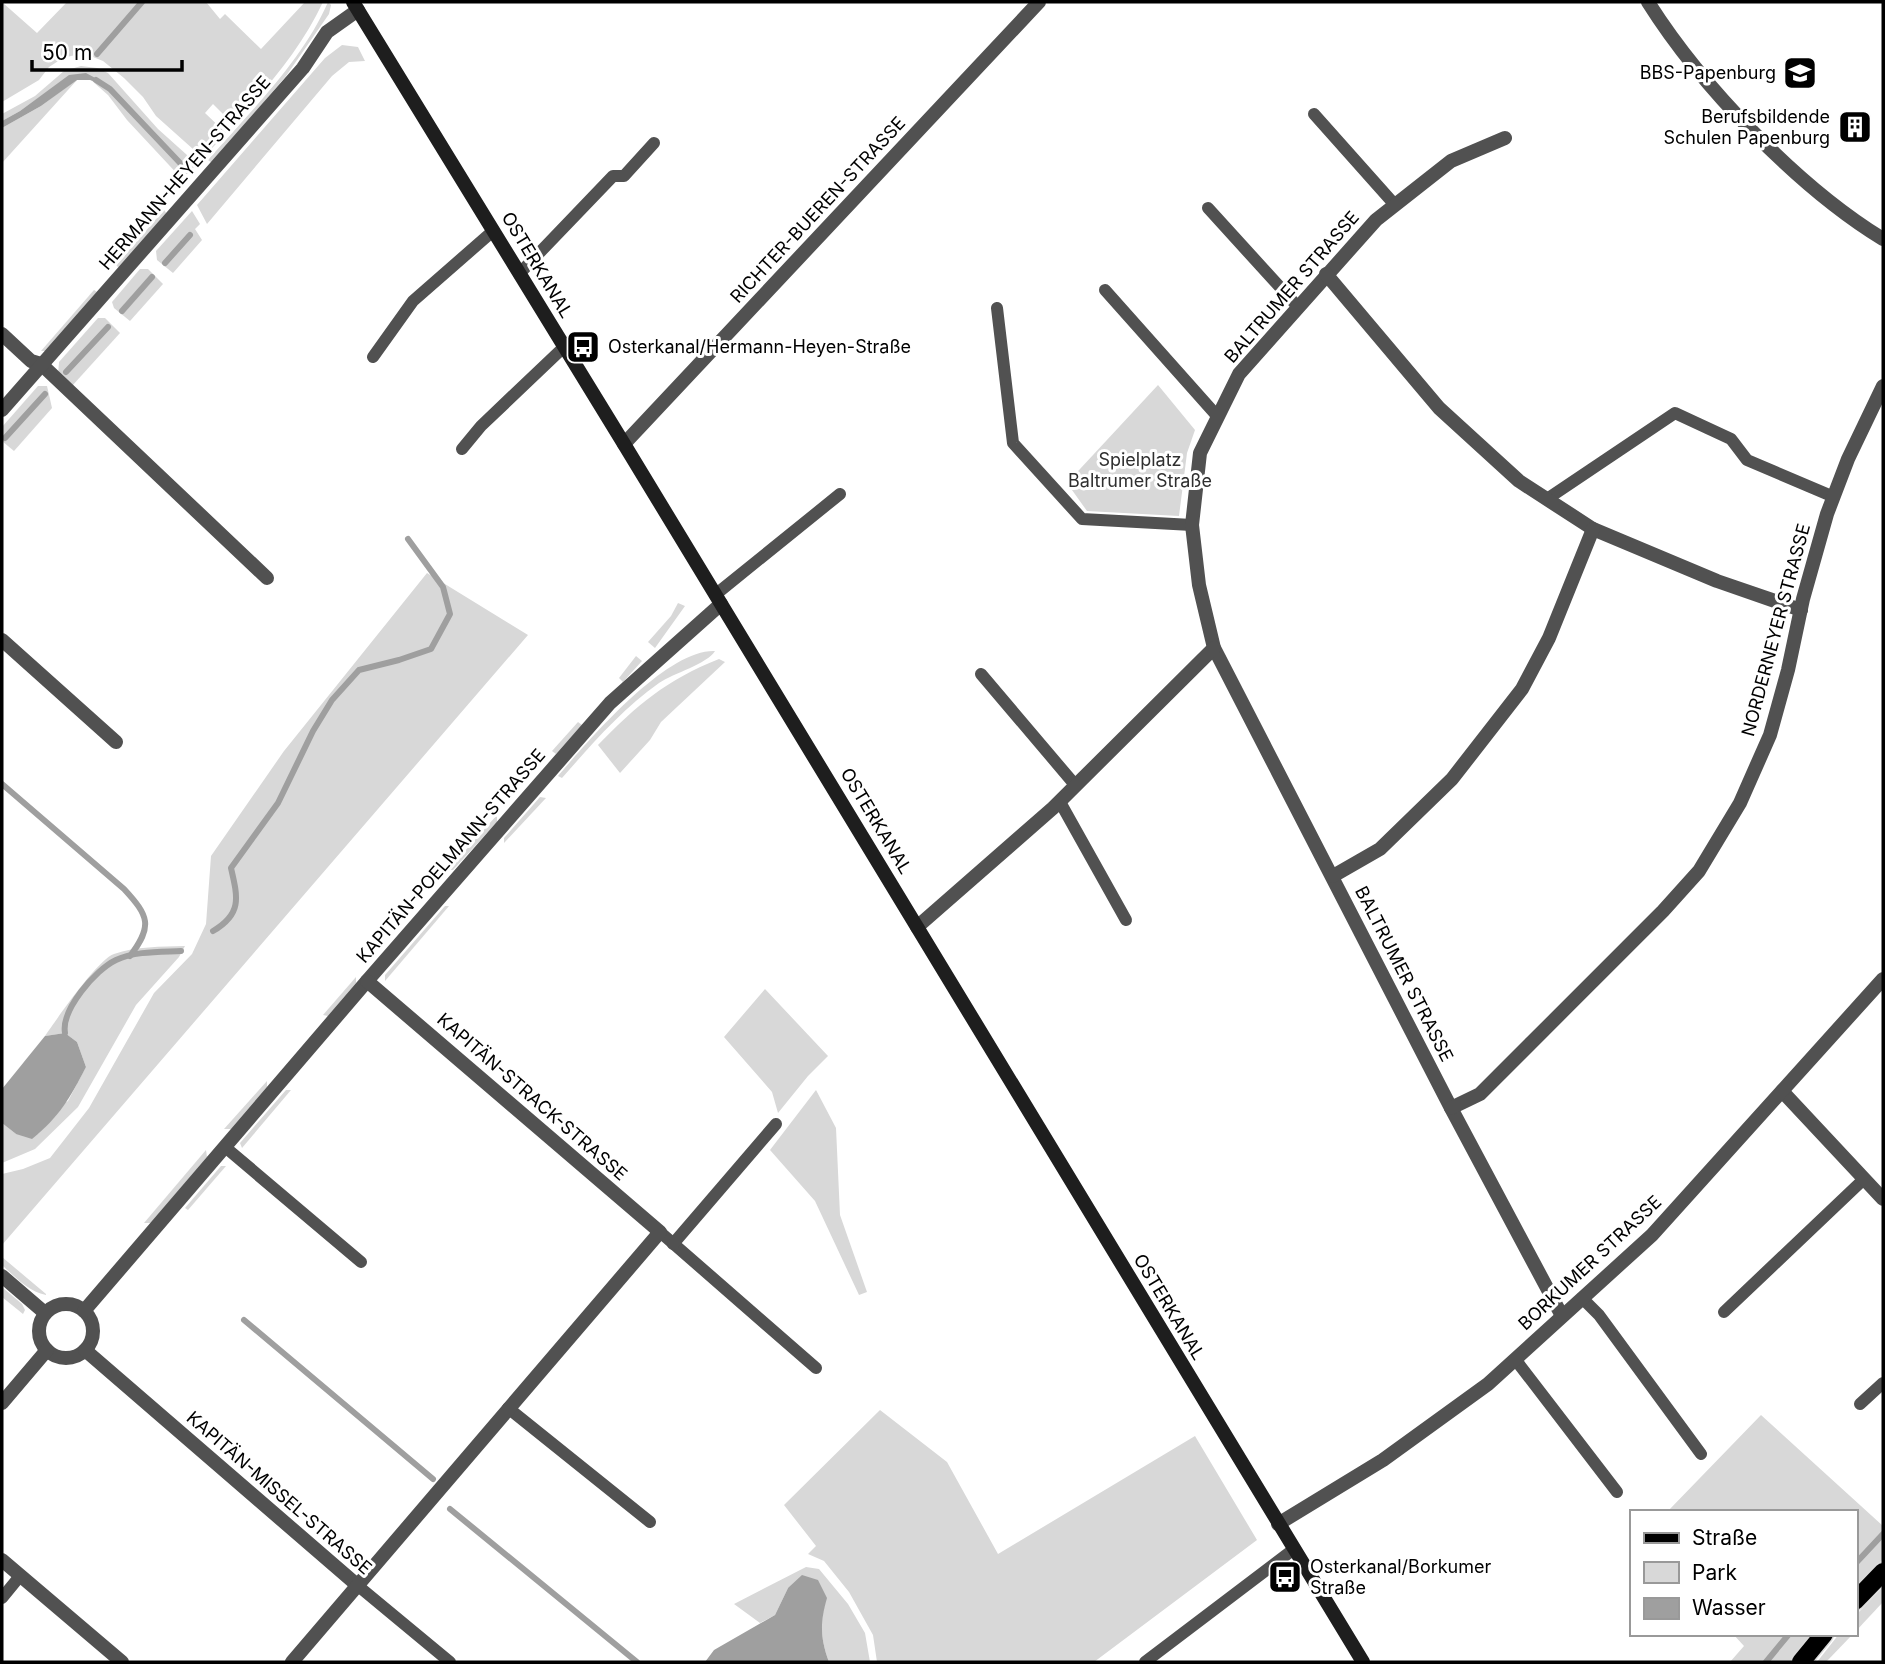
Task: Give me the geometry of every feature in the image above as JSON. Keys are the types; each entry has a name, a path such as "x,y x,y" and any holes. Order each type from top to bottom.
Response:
{"main road":[{"name":"OSTERKANAL","path":"355,6 1363,1662"},
{"path":"1857,1599 1883,1572"},
{"path":"1801,1662 1822,1636"}],"street":[{"name":"RICHTER-BUEREN-STRASSE","path":"624,444 1039,2"},
{"path":"1648,2 1671,36 1744,123 1820,193 1883,239"},
{"name":"HERMANN-HEYEN-STRASSE","path":"2,410 303,68 327,32 355,6"},
{"name":"BALTRUMER STRASSE","path":"1505,138 1451,161 1376,220 1239,374 1200,453 1192,525 1199,585 1214,648 1451,1108 1562,1316"},
{"path":"1326,274 1439,408 1519,481 1593,529 1717,581 1801,610"},
{"path":"2,334 31,361 41,364 267,578"},
{"name":"NORDERNEYER STRASSE","path":"1451,1108 1480,1094 1663,911 1699,871 1740,803 1770,735 1833,497 1883,386"},
{"path":"1333,876 1380,849 1452,779 1522,690 1549,638 1593,529"},
{"name":"KAPITÄN-POELMANN-STRASSE","path":"84,1311 610,703 718,600"},
{"path":"2,640 116,742"},
{"path":"917,927 1059,802 1214,648"},
{"name":"BORKUMER STRASSE","path":"1278,1524 1383,1460 1489,1384 1652,1235 1883,979"},
{"name":"KAPITÄN-STRACK-STRASSE","path":"367,981 660,1232"},
{"path":"1782,1091 1883,1199"},
{"path":"292,1662 660,1232"},
{"path":"2,1276 46,1313"},
{"path":"69,1304 84,1311 92,1323 90,1345 73,1357 66,1358 47,1350 39,1332 46,1313 52,1308 69,1304"},
{"path":"2,1403 47,1350"},
{"name":"KAPITÄN-MISSEL-STRASSE","path":"85,1350 357,1586"},
{"path":"2,1560 122,1662"}],"lane":[{"path":"1314,114 1395,205"},
{"path":"519,274 612,176 624,176 654,142"},
{"path":"1208,208 1298,307"},
{"path":"373,357 413,302 494,231"},
{"path":"1105,290 1218,418"},
{"path":"997,309 1013,443 1082,519 1192,525"},
{"path":"462,449 481,426 564,347"},
{"path":"1547,499 1675,413 1731,439 1747,460 1833,497"},
{"path":"718,600 840,494"},
{"path":"981,674 1076,786"},
{"path":"1059,802 1126,920"},
{"path":"673,1244 776,1124"},
{"path":"225,1147 361,1262"},
{"path":"1724,1312 1864,1179"},
{"name":"KAPITÄN-STRACK-STRASSE","path":"660,1232 816,1368"},
{"path":"1582,1298 1599,1314 1701,1454"},
{"path":"1515,1359 1617,1492"},
{"path":"1860,1405 1883,1383"},
{"path":"508,1408 650,1522"},
{"path":"1145,1662 1294,1549"},
{"path":"2,1598 20,1576"},
{"name":"KAPITÄN-MISSEL-STRASSE","path":"357,1586 450,1662"}],"green space":[{"path":"67,2 206,2 220,19 225,14 261,49 305,2 323,2 283,67 233,124 213,104 205,113 226,133 203,158 156,116 143,97 124,78 103,61 83,53 63,58 49,67 39,80 2,102 3,3 37,33"},
{"path":"328,2 331,5 329,14 286,76 212,163 208,160 290,65"},
{"path":"342,45 358,47 365,61 349,62 332,76 207,224 197,205 325,58"},
{"path":"81,66 108,73 158,129 197,164 182,179 127,120 108,95 91,80 77,80 2,163 2,128 41,106 76,80 69,76 2,121 2,114 35,96 64,71"},
{"path":"164,210 167,214 119,268 116,265"},
{"path":"192,211 200,224 195,229 202,240 173,273 157,260 156,251"},
{"path":"140,269 148,269 163,284 130,321 114,308 112,302"},
{"path":"94,290 97,292 46,351 41,351"},
{"path":"98,318 105,318 120,333 72,386 58,376 59,362"},
{"name":"Spielplatz Baltrumer Straße","path":"1158,385 1195,430 1187,453 1179,516 1087,511 1067,483"},
{"path":"38,386 47,386 52,408 14,451 2,441 2,427"},
{"path":"427,573 528,635 2,1245 2,1174 50,1158 89,1108 154,993 192,954 206,924 211,856 284,751"},
{"path":"678,603 685,606 655,648 648,642 671,616"},
{"path":"715,651 705,660 665,679 645,693 562,778 558,776 608,720 652,680 695,654"},
{"path":"636,656 642,661 623,682 619,678"},
{"path":"719,659 725,662 661,722 650,740 620,773 598,745 653,695 683,676"},
{"path":"578,722 582,725 556,754 552,751"},
{"path":"540,797 546,798 504,843 504,838"},
{"path":"497,815 497,822 453,870 448,870"},
{"path":"445,906 449,906 385,981 385,975"},
{"path":"185,946 179,957 136,1005 78,1107 35,1149 2,1163 2,1123 16,1134 68,1101 86,1067 77,1042 65,1033 45,1036 88,978 107,958 122,951"},
{"path":"356,977 356,983 328,1016 323,1015"},
{"path":"765,989 828,1056 778,1113 772,1092 724,1037"},
{"path":"267,1081 267,1087 231,1129 224,1129"},
{"path":"286,1090 291,1090 242,1148 240,1143"},
{"path":"816,1090 836,1128 840,1215 867,1292 859,1295 815,1201 770,1150"},
{"path":"206,1150 207,1157 151,1223 144,1223"},
{"path":"221,1166 226,1166 188,1210 185,1208"},
{"path":"2,1257 46,1295 34,1291 17,1279 2,1265"},
{"path":"2,1287 22,1304 25,1310 23,1314 2,1297"},
{"path":"880,1410 947,1462 998,1554 1195,1436 1257,1540 1094,1662 877,1662 873,1635 849,1592 824,1561 808,1554 816,1546 784,1505"},
{"path":"1761,1415 1883,1526 1883,1559 1857,1587 1857,1510 1669,1510"},
{"path":"806,1567 819,1569 848,1604 865,1633 870,1662 829,1662 822,1630 826,1598 788,1588 775,1615 760,1623 734,1604"},
{"path":"1883,1587 1883,1602 1857,1630 1857,1614"},
{"path":"1735,1636 1811,1636 1790,1662 1730,1662 1744,1646"},
{"path":"1837,1636 1851,1636 1826,1662 1817,1662"}],"water":[{"path":"86,73 102,84 77,80 41,106 2,128 2,121 69,75"},
{"path":"65,1033 77,1042 86,1067 64,1106 42,1131 32,1139 16,1134 2,1123 2,1089 45,1036"},
{"path":"802,1575 818,1580 827,1598 822,1630 829,1662 705,1662 714,1650 775,1615 788,1588"}],"waterway":[{"path":"97,54 142,2"},
{"path":"96,80 110,89 182,165"},
{"path":"165,263 190,235"},
{"path":"122,311 152,277"},
{"path":"66,372 108,327"},
{"path":"5,438 45,394"},
{"path":"213,931 233,912 236,897 231,868 278,803 313,731 332,700 359,670 431,649 450,614 443,587 408,539"},
{"path":"2,784 124,889 139,907 145,921 145,929 130,956"},
{"path":"65,1033 68,1013 74,1002 90,981 108,965 131,955 181,951"},
{"path":"244,1320 433,1479"},
{"path":"450,1509 637,1662"},
{"path":"1857,1562 1883,1534"},
{"path":"1766,1662 1787,1636"}],"place":[{"name":"BBS-Papenburg","path":"1800,73"},
{"name":"Berufsbildende Schulen Papenburg","path":"1855,127"},
{"name":"Osterkanal/Hermann-Heyen-Straße","path":"583,347"},
{"name":"Osterkanal/Borkumer Straße","path":"1285,1577"}]}
